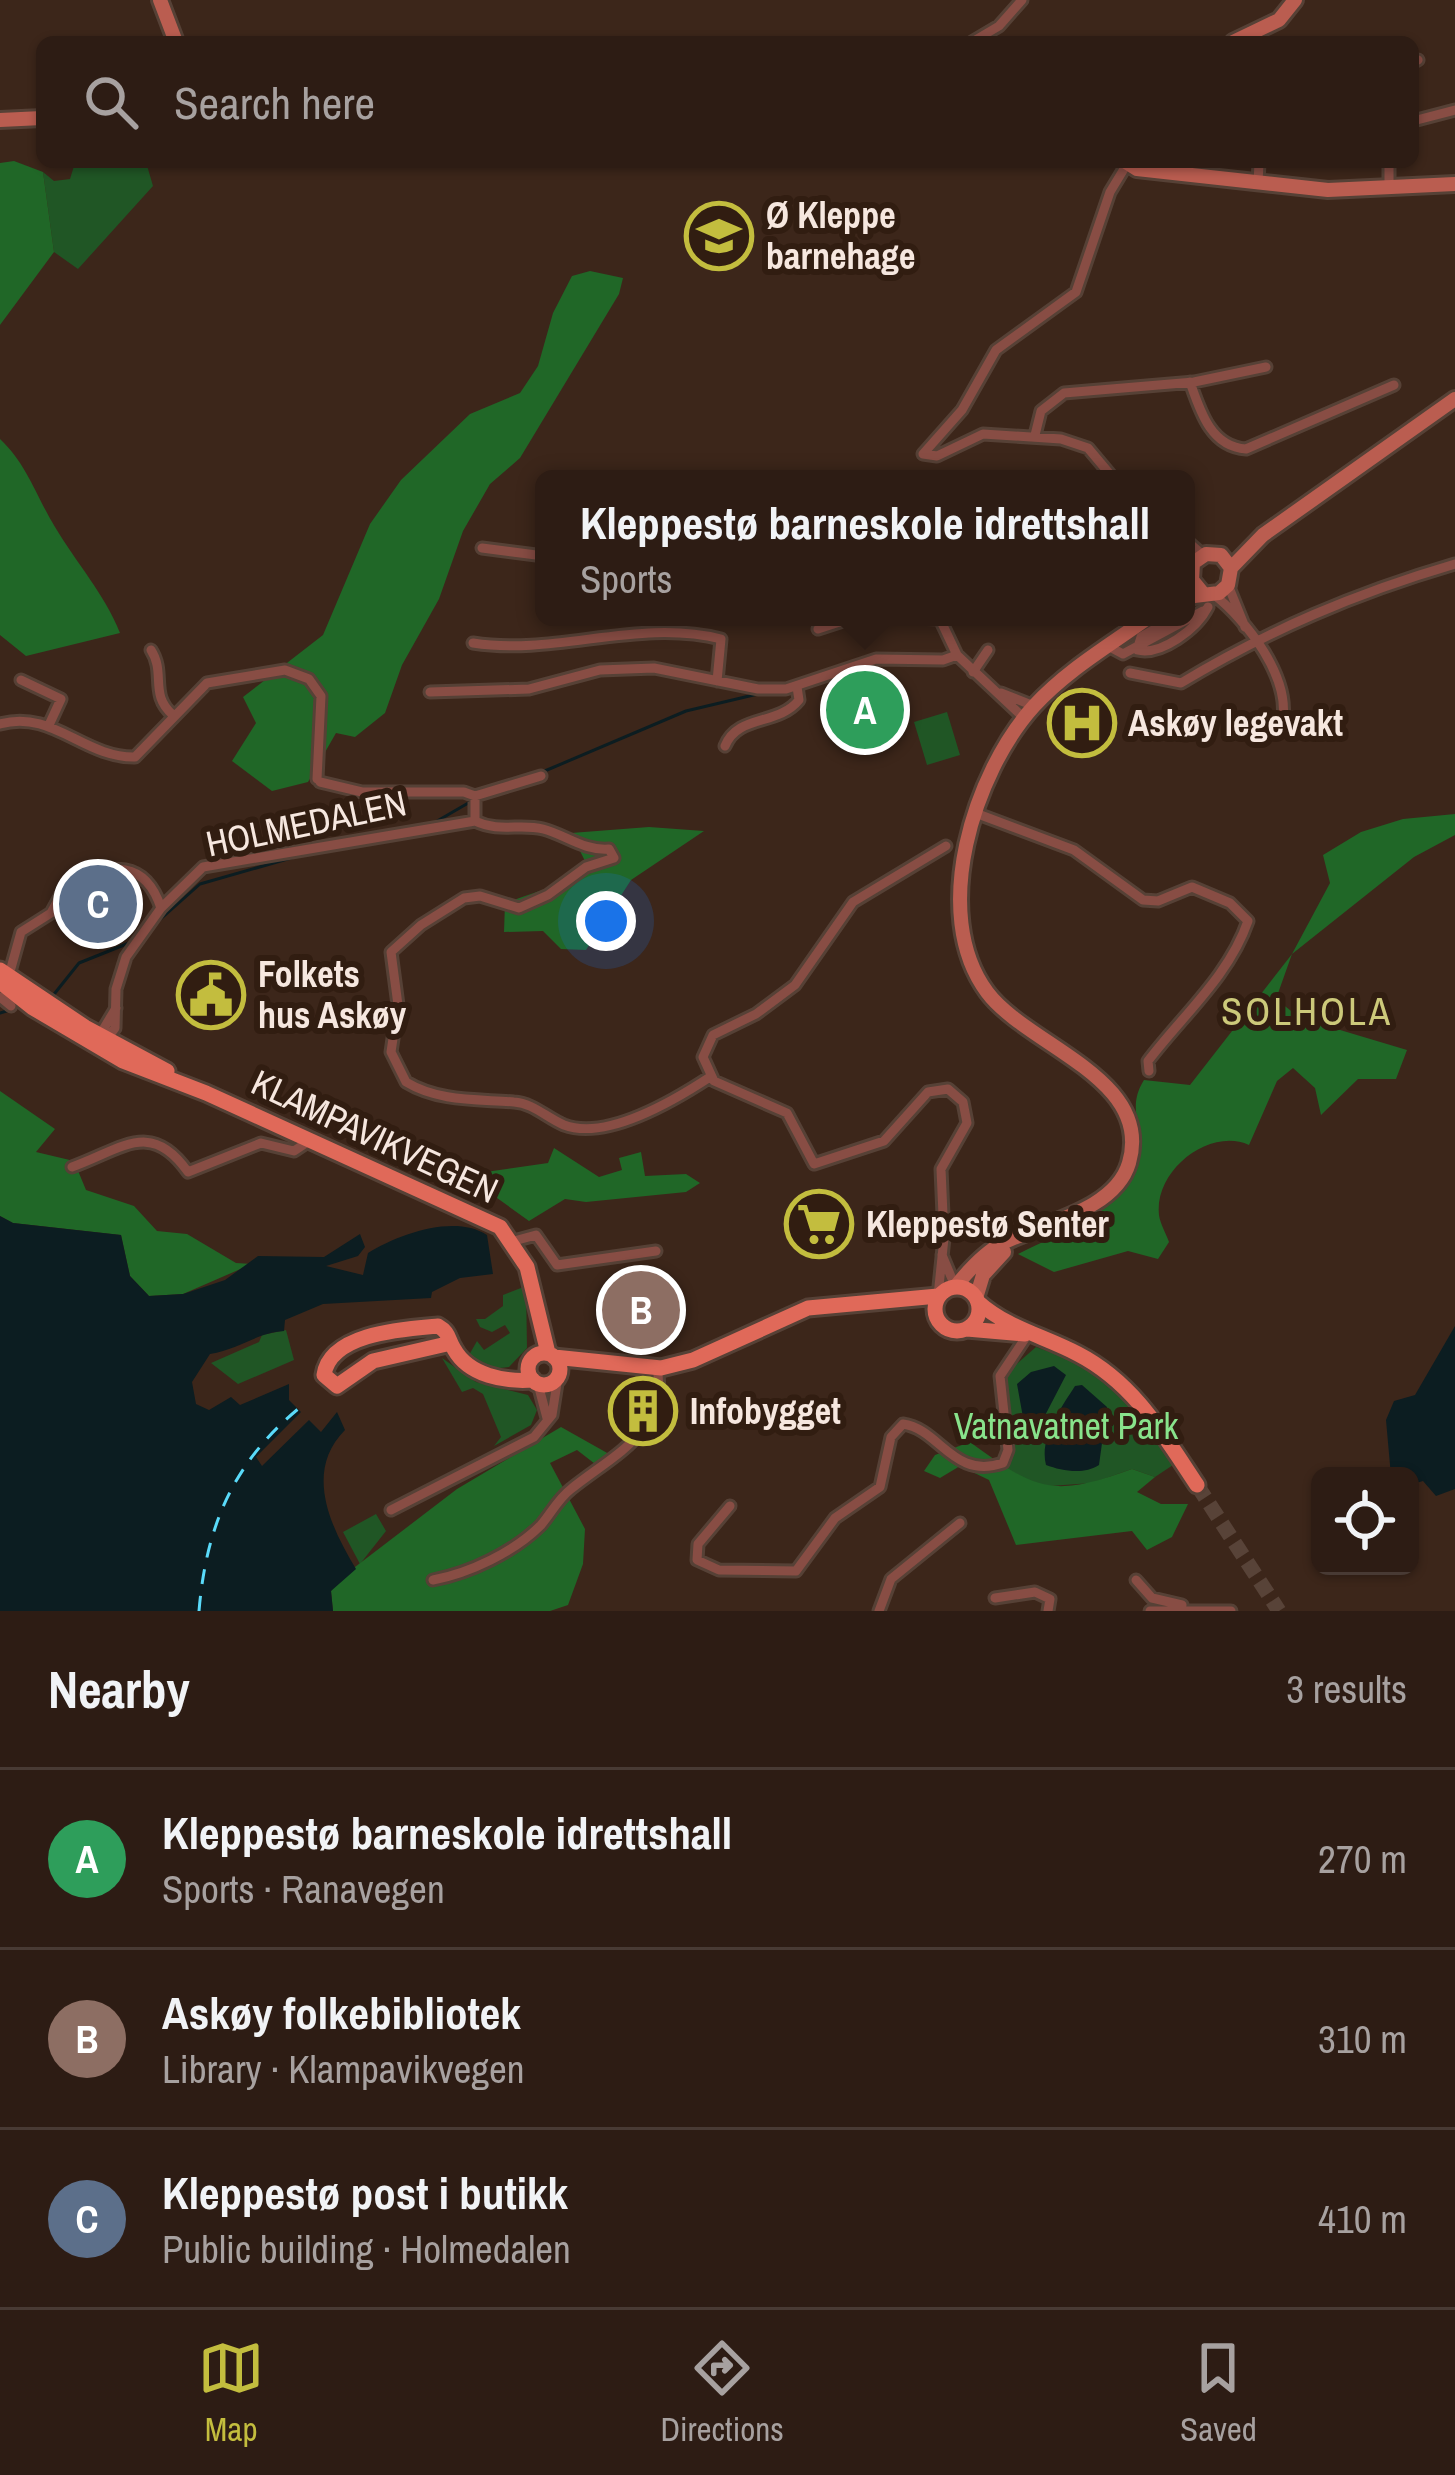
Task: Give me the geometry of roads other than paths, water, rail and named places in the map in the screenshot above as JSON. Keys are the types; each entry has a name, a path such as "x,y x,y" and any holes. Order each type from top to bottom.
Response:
{"main road":[{"path":"160,0 174,36"},
{"path":"1246,36 1279,20 1295,0"},
{"path":"0,120 36,118"},
{"path":"1157,168 1258,184 1338,190 1455,184"},
{"path":"1204,597 1228,585 1231,568 1263,536 1455,399"},
{"path":"1195,568 1203,555 1221,555 1263,536"},
{"path":"1221,555 1231,568"},
{"path":"452,1343 373,1361 337,1385 324,1376 326,1365 357,1340 438,1326 478,1370 501,1374 604,1363 657,1369 693,1360 808,1308 938,1296 956,1286 992,1250 1113,1190 1127,1170 1130,1127 1101,1081 1000,1008 971,967 960,931 958,894 978,814 1003,752 1029,712 1136,626"},
{"name":"KLAMPAVIKVEGEN","path":"2,983 206,1093 479,1214 514,1241 555,1365"},
{"path":"967,1329 978,1316 977,1300 986,1270 1018,1238"},
{"path":"956,1286 1028,1334 1078,1354 1132,1393 1197,1485"},
{"path":"938,1296 934,1312 940,1324"},
{"name":"KLAMPAVIKVEGEN","path":"532,1298 532,1372"},
{"path":"889,1303 953,1331 1028,1334"},
{"path":"532,1372 555,1365"}],"street":[{"path":"982,36 1000,26 1022,0"},
{"path":"1419,119 1455,110"},
{"path":"1106,470 1088,448 1035,435 983,434 937,456 923,454 962,410 996,350 1076,292 1110,192 1123,168"},
{"path":"1258,184 1259,168"},
{"path":"1389,168 1389,184"},
{"path":"1035,435 1041,411 1064,393 1190,382 1266,367"},
{"path":"1190,382 1212,431 1233,448 1246,449 1394,385"},
{"path":"482,548 535,555"},
{"path":"1195,548 1203,555"},
{"path":"1130,673 1178,684 1253,640 1347,598 1455,564"},
{"path":"1228,585 1244,626 1283,689 1282,723"},
{"path":"1108,646 1123,654 1151,651 1195,627 1204,597 1244,626"},
{"path":"818,629 827,626"},
{"path":"943,626 956,655 973,672 1029,712"},
{"path":"1137,650 1142,637 1161,626"},
{"path":"473,643 559,646 678,631 721,639 717,681"},
{"path":"0,724 20,719 49,725 107,755 132,757 147,749 173,715 158,697 158,662 151,650"},
{"path":"973,672 988,650"},
{"path":"430,692 529,689 600,670 654,668 758,689 797,688 876,659 943,660 956,655"},
{"name":"HOLMEDALEN","path":"173,715 200,688 223,676 275,669 302,675 318,690 324,708 319,780 362,792 453,790 475,796 541,776"},
{"path":"21,680 62,699 49,725"},
{"path":"725,746 739,726 792,709 799,700 797,688"},
{"path":"475,796 475,821"},
{"path":"978,814 1074,850 1144,901 1158,901 1192,887 1244,912 1248,922 1243,937 1210,988 1148,1061 1149,1070"},
{"name":"HOLMEDALEN","path":"101,1039 115,1028 126,957 161,908 198,870 220,861 475,821 499,830 542,829 613,852 611,862 586,867 543,898 514,909 480,896 464,898 421,925 392,952 398,1005 391,1052 406,1082 476,1102 519,1102 562,1124 587,1129 632,1116 710,1077"},
{"path":"938,1296 941,1169 967,1116 963,1102 948,1089 928,1092 898,1130 876,1146 814,1164 787,1113 710,1077 703,1057 710,1038 783,997 814,963 853,902 946,846"},
{"path":"11,1006 2,983 21,932 51,913 69,880 102,870 134,869 150,881 161,908"},
{"path":"71,1167 150,1139 166,1144 188,1172 265,1142 294,1151 306,1143"},
{"path":"941,1196 958,1195"},
{"name":"KLAMPAVIKVEGEN","path":"514,1241 531,1233 557,1265 656,1251"},
{"path":"942,1255 956,1286"},
{"path":"730,1506 695,1548 697,1560 718,1570 785,1575 805,1565 846,1508 880,1487 891,1437 903,1424 917,1428 953,1458 998,1465 1007,1450 1000,1376 1028,1334"},
{"path":"391,1510 526,1443 548,1421 555,1365"},
{"path":"433,1580 485,1562 523,1540 570,1490 619,1454 659,1405 662,1393 657,1369"},
{"path":"532,1372 548,1421"},
{"path":"879,1611 891,1579 960,1523"},
{"path":"1136,1580 1152,1598 1186,1608"},
{"path":"995,1598 1035,1592 1050,1599 1048,1611"},
{"path":"1150,1611 1232,1611"}],"waterway":[{"path":"540,773 686,711 762,693"},
{"path":"432,824 470,802"},
{"path":"155,924 200,884 298,856 383,841"},
{"path":"51,998 79,963 134,941"},
{"path":"0,1013 13,1009"}],"tunnel":[{"path":"1197,1485 1279,1611"}],"place":[{"name":"Ø Kleppe barnehage","path":"719,236"},
{"name":"Kleppestø barneskole idrettshall","path":"865,710"},
{"name":"Askøy legevakt","path":"1082,723"},
{"name":"Kleppestø post i butikk","path":"98,904"},
{"name":"Folkets hus Askøy","path":"211,995"},
{"name":"Kleppestø Senter","path":"819,1224"},
{"name":"Askøy folkebibliotek","path":"641,1310"},
{"name":"Infobygget","path":"643,1411"}],"district":[{"name":"SOLHOLA","path":"1307,1011"}],"park label":[{"name":"Vatnavatnet Park","path":"1066,1426"}]}
